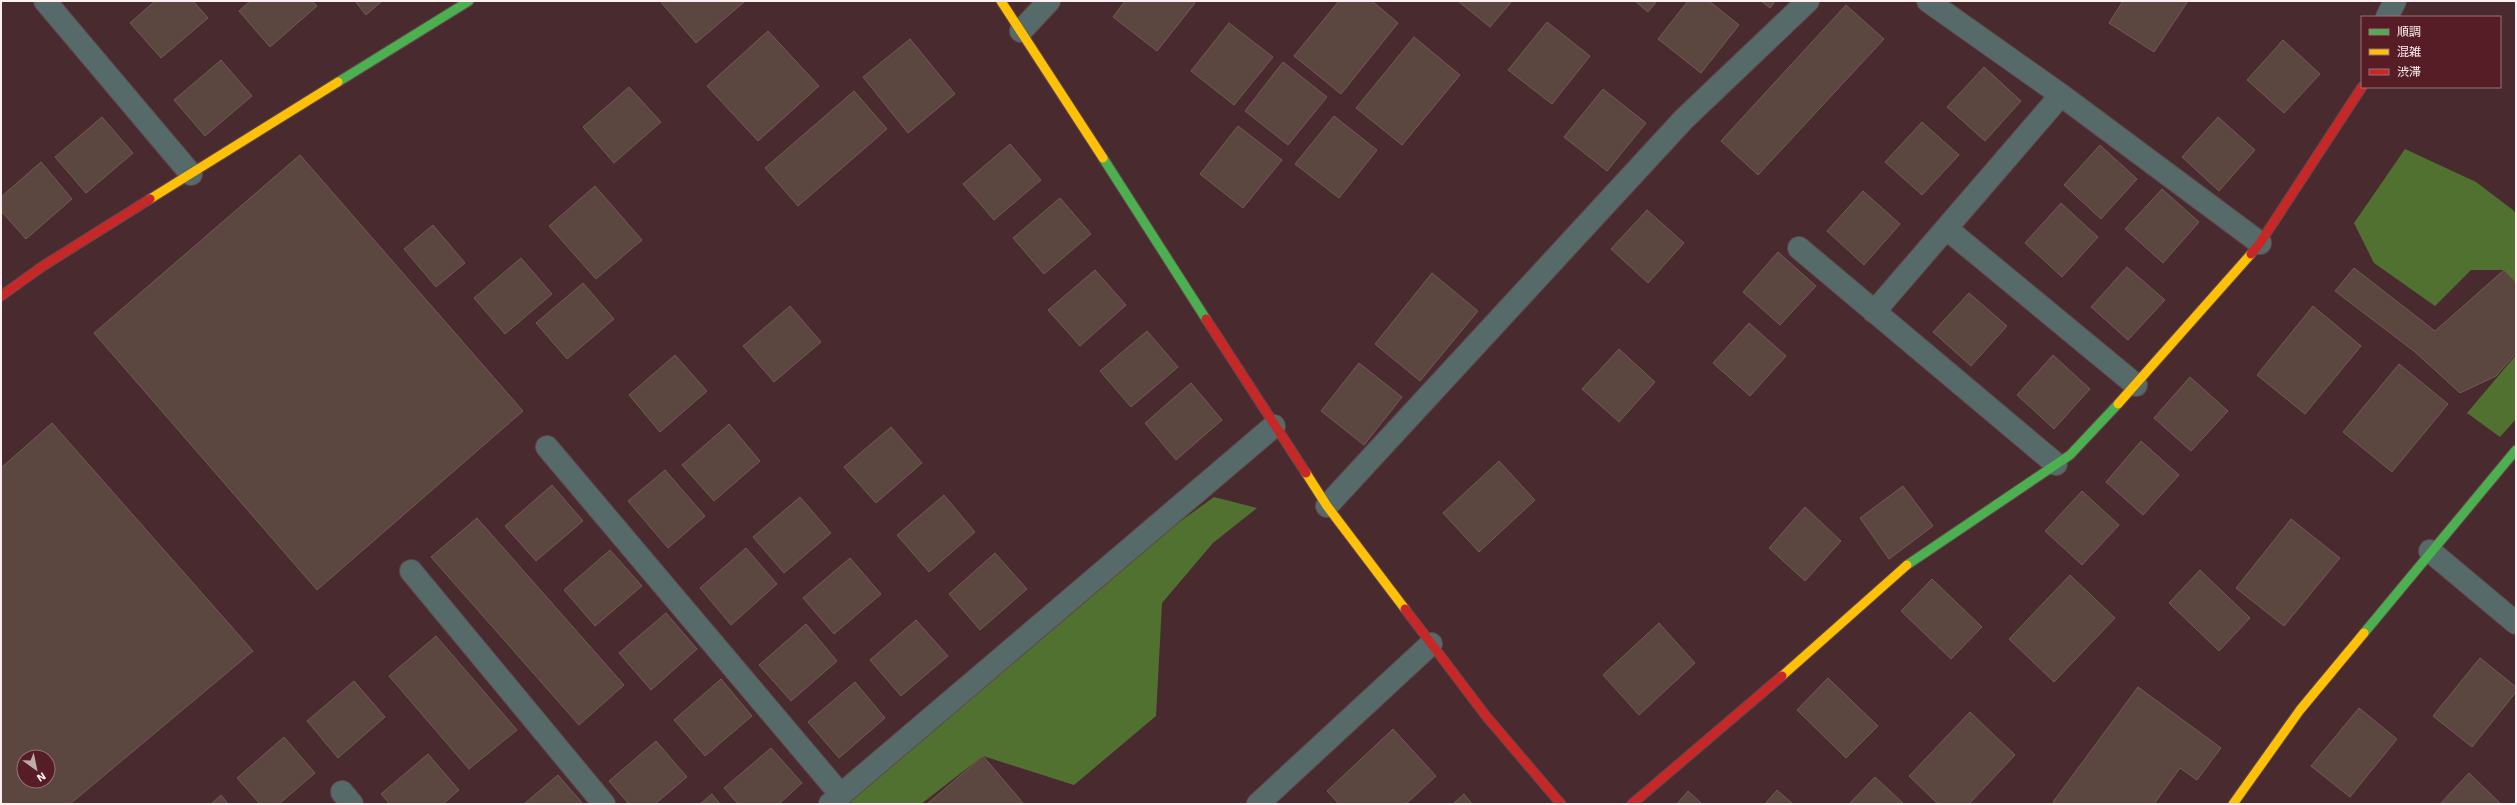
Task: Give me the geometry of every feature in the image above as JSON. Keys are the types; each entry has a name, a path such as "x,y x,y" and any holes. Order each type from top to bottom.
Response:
{"street":[{"path":"45,1 191,174"},
{"path":"1,296 42,266 470,1"},
{"path":"1001,1 1326,506 1486,716 1561,804"},
{"path":"1021,31 1049,1"},
{"path":"1326,506 1684,119 1808,1"},
{"path":"1928,1 2061,95 2260,243"},
{"path":"2388,16 2395,1"},
{"path":"1632,804 1818,645 1911,560 2070,455 2136,385 2260,243 2361,88"},
{"path":"1874,312 2061,95"},
{"path":"1947,229 2136,385"},
{"path":"1799,248 2056,464"},
{"path":"547,447 836,799 1274,426"},
{"path":"2233,804 2300,710 2430,551 2516,450"},
{"path":"2430,551 2516,623"},
{"path":"411,571 604,804"},
{"path":"1258,804 1431,644"}],"green space":[{"path":"2405,149 2476,182 2513,210 2516,214 2516,282 2504,270 2471,270 2435,306 2374,263 2354,223"},
{"path":"2516,355 2516,419 2500,437 2467,413"},
{"path":"1214,497 1257,508 1213,543 1162,603 1156,716 1074,785 983,756 921,804 831,804 1063,606"}],"building":[{"path":"155,1 193,1 208,18 161,58 130,23"},
{"path":"250,1 312,1 317,6 270,47 239,11"},
{"path":"355,1 382,1 366,15"},
{"path":"660,1 743,1 744,2 696,43"},
{"path":"1125,1 1193,1 1195,3 1157,51 1113,17"},
{"path":"1339,1 1372,1 1398,23 1341,94 1294,56"},
{"path":"1458,1 1512,1 1490,27"},
{"path":"1635,1 1657,1 1648,12"},
{"path":"1688,1 1709,1 1739,25 1701,73 1658,39"},
{"path":"1761,1 1775,1 1770,8"},
{"path":"2123,1 2188,1 2154,52 2109,23"},
{"path":"1846,5 1884,39 1758,175 1721,141"},
{"path":"1547,22 1590,56 1552,104 1508,70"},
{"path":"1229,23 1273,57 1234,105 1191,71"},
{"path":"768,31 819,86 758,141 707,86"},
{"path":"1414,37 1460,75 1402,145 1356,108"},
{"path":"910,39 955,94 908,133 863,77"},
{"path":"2283,40 2320,74 2284,113 2247,80"},
{"path":"221,60 252,96 205,136 174,100"},
{"path":"1283,62 1327,97 1288,145 1245,111"},
{"path":"1984,67 2021,101 1985,141 1947,107"},
{"path":"629,87 661,122 614,163 583,127"},
{"path":"1603,89 1646,123 1607,171 1564,137"},
{"path":"854,91 887,129 798,206 765,168"},
{"path":"1334,116 1377,150 1339,198 1295,164"},
{"path":"102,117 133,153 86,193 55,157"},
{"path":"2218,117 2255,150 2219,191 2182,157"},
{"path":"1922,122 1959,155 1922,195 1885,162"},
{"path":"1238,126 1282,160 1243,208 1200,174"},
{"path":"1010,144 1041,180 994,220 963,184"},
{"path":"2100,145 2137,179 2101,219 2064,185"},
{"path":"300,155 523,411 317,590 94,333"},
{"path":"41,162 72,199 26,239 1,211 1,197"},
{"path":"595,186 642,240 596,279 549,226"},
{"path":"2162,189 2199,222 2163,263 2125,229"},
{"path":"1863,191 1900,224 1864,265 1827,231"},
{"path":"1060,198 1091,234 1044,274 1013,238"},
{"path":"2061,203 2098,237 2062,277 2025,243"},
{"path":"1647,210 1684,243 1648,283 1611,249"},
{"path":"433,225 465,263 436,287 404,249"},
{"path":"1778,252 1816,286 1780,325 1743,292"},
{"path":"521,258 552,294 505,334 474,298"},
{"path":"2127,267 2165,300 2128,340 2091,307"},
{"path":"2354,268 2435,331 2504,270 2516,282 2516,353 2496,376 2460,393 2415,352 2335,291"},
{"path":"1095,270 1126,305 1080,346 1048,310"},
{"path":"1432,273 1478,311 1420,381 1375,344"},
{"path":"583,283 614,319 567,359 536,323"},
{"path":"1969,293 2007,326 1971,366 1933,332"},
{"path":"790,306 821,342 774,382 743,346"},
{"path":"2313,306 2361,346 2305,414 2257,375"},
{"path":"1749,323 1786,356 1750,396 1713,363"},
{"path":"1147,331 1178,367 1131,407 1100,371"},
{"path":"1619,349 1655,382 1619,422 1582,389"},
{"path":"675,355 707,391 660,432 629,395"},
{"path":"2053,355 2090,389 2054,429 2017,395"},
{"path":"1359,363 1402,397 1364,445 1321,411"},
{"path":"2399,364 2448,404 2392,472 2343,432"},
{"path":"2190,377 2228,411 2191,451 2154,418"},
{"path":"1191,383 1222,420 1176,460 1145,423"},
{"path":"52,423 253,651 70,804 4,804 1,801 1,468"},
{"path":"729,424 760,461 714,501 682,465"},
{"path":"891,427 922,463 876,503 844,467"},
{"path":"2141,441 2179,475 2143,515 2106,482"},
{"path":"1499,461 1535,500 1479,552 1443,513"},
{"path":"665,470 705,516 668,548 628,501"},
{"path":"552,485 583,521 536,561 505,526"},
{"path":"1903,486 1933,526 1889,559 1860,518"},
{"path":"2082,491 2119,525 2082,565 2045,531"},
{"path":"944,495 975,532 929,572 897,535"},
{"path":"800,497 831,533 784,573 753,537"},
{"path":"1805,507 1841,541 1805,581 1769,548"},
{"path":"477,518 624,685 579,725 431,557"},
{"path":"2291,519 2340,558 2284,626 2236,588"},
{"path":"746,548 777,584 731,625 700,588"},
{"path":"610,550 642,586 595,626 564,590"},
{"path":"995,553 1027,589 980,630 949,594"},
{"path":"850,558 881,594 834,634 803,598"},
{"path":"2200,570 2250,618 2219,651 2169,603"},
{"path":"2070,575 2115,618 2054,682 2009,639"},
{"path":"1932,579 1982,627 1951,659 1901,611"},
{"path":"666,613 697,649 651,690 619,653"},
{"path":"916,620 948,656 901,696 870,660"},
{"path":"1659,623 1695,663 1639,715 1603,675"},
{"path":"806,624 837,661 791,701 759,665"},
{"path":"436,636 517,730 469,769 389,676"},
{"path":"2480,658 2516,687 2516,692 2472,747 2433,716"},
{"path":"1828,678 1878,726 1846,758 1797,710"},
{"path":"721,679 752,716 705,756 674,720"},
{"path":"354,681 385,717 338,758 307,721"},
{"path":"855,682 885,718 839,758 808,722"},
{"path":"2138,687 2221,748 2197,780 2180,768 2154,804 2056,804 2053,802"},
{"path":"2359,708 2397,739 2350,797 2311,766"},
{"path":"1970,712 2015,755 1969,804 1938,804 1909,776"},
{"path":"1393,729 1436,776 1406,804 1339,804 1327,791"},
{"path":"284,737 315,773 279,804 260,804 237,778"},
{"path":"656,741 687,777 655,804 629,804 609,781"},
{"path":"771,748 802,783 779,804 738,804 724,788"},
{"path":"428,754 459,790 443,804 390,804 381,794"},
{"path":"983,756 1024,804 927,804"},
{"path":"2469,773 2501,804 2440,804"},
{"path":"558,775 583,804 524,804"},
{"path":"1875,777 1904,804 1849,804"},
{"path":"1777,790 1793,804 1765,804"},
{"path":"1688,791 1702,804 1677,804"},
{"path":"712,794 720,804 700,804"},
{"path":"1464,794 1472,804 1453,804"},
{"path":"221,795 228,804 211,804"}],"traffic: fast":[{"path":"338,82 469,1"},
{"path":"1103,158 1206,319"},
{"path":"1907,565 2070,455 2118,404"},
{"path":"2364,633 2516,450"}],"traffic: slow":[{"path":"1001,1 1103,158"},
{"path":"150,199 338,82"},
{"path":"2118,404 2251,254"},
{"path":"1306,473 1327,506 1405,609"},
{"path":"1782,676 1907,565"},
{"path":"2233,804 2300,710 2364,633"}],"traffic: jam":[{"path":"2251,254 2260,243 2361,88"},
{"path":"1,296 43,266 150,199"},
{"path":"1206,319 1306,473"},
{"path":"1405,609 1486,716 1561,804"},
{"path":"1632,804 1782,676"}]}
